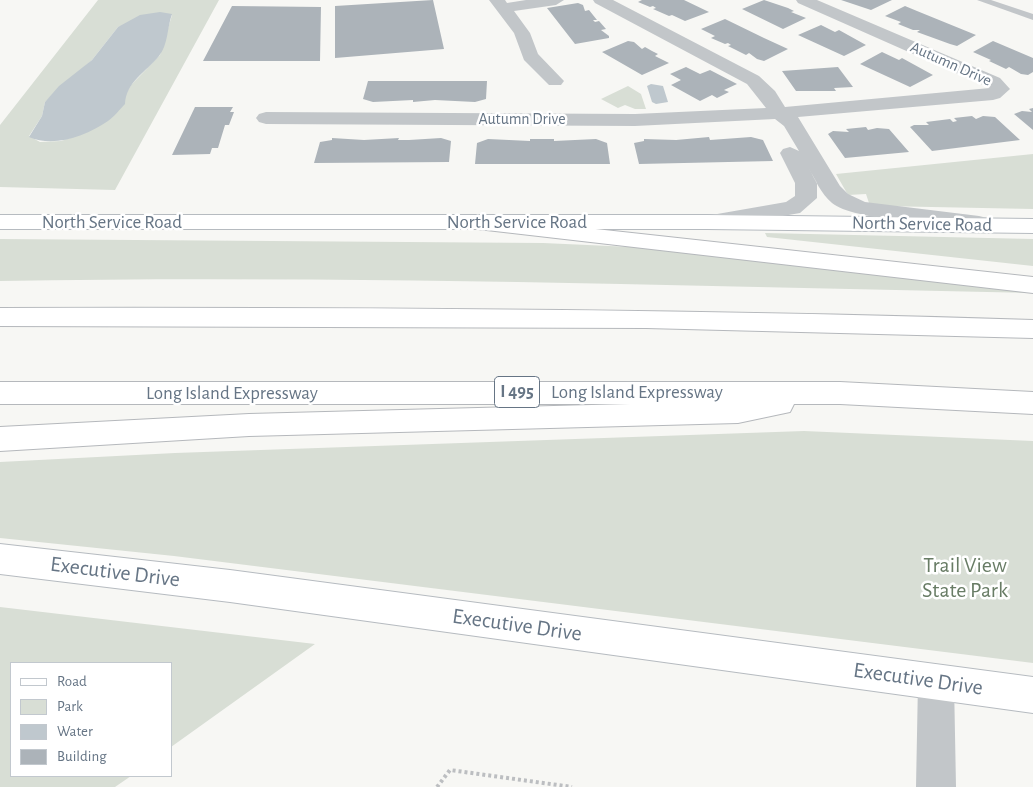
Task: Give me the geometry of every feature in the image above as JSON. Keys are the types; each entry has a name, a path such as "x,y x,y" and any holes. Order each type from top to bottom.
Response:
{"main road":[{"name":"North Service Road","path":"0,222 707,222 1033,226"},
{"path":"478,223 1033,285"},
{"path":"0,317 337,316 671,320 1033,329"},
{"name":"Long Island Expressway","path":"0,392 840,393 1033,403"},
{"path":"0,439 249,425 738,412 840,393"},
{"name":"Executive Drive","path":"0,558 240,587 1033,695"}],"street":[{"path":"501,4 556,0"},
{"path":"601,0 752,80 768,95 779,113 792,122 831,189 849,204 860,208 989,224"},
{"name":"Autumn Drive","path":"266,118 635,120 779,113 993,94 1001,89 994,82 804,0"},
{"path":"501,4 522,33 530,56 555,81"},
{"path":"707,222 792,208 806,198 806,183 774,123 779,113"},
{"path":"936,682 936,787"}],"lane":[{"path":"982,0 1033,17"}],"path":[{"path":"437,787 450,770 572,787"}],"green space":[{"path":"98,0 219,0 115,190 0,187 0,125","holes":["172,15 160,55 131,85 125,96 82,134 61,141 40,142 29,136 42,116 45,102 92,60 118,27"]},
{"path":"628,86 641,94 646,109 635,109 625,105 618,108 601,99"},
{"path":"1033,154 1033,209 881,206 869,203 866,194 848,195 836,174"},
{"path":"765,233 1033,239 1033,266 767,237"},
{"path":"0,239 543,243 676,249 1033,290 1033,293 387,280 0,281"},
{"name":"Trail View State Park","path":"804,431 1033,441 1033,663 174,556 0,538 0,462 175,453"},
{"path":"0,607 315,644 172,746 172,662 10,662 10,777 130,777 115,787 0,787"}],"water":[{"path":"160,12 172,14 162,52 133,83 126,96 125,104 108,121 80,136 70,139 49,141 29,137 42,116 45,102 59,86 92,60 118,27 140,15"},
{"path":"651,84 663,86 668,102 656,104 652,102 647,86"}],"building":[{"path":"433,0 444,49 335,58 335,6"},
{"path":"642,0 684,0 709,12 685,21 653,9 656,8 653,6 650,7 638,2"},
{"path":"764,0 788,8 794,11 791,12 806,18 783,29 742,9"},
{"path":"841,0 892,0 871,10"},
{"path":"578,3 583,5 585,11 589,10 597,20 593,20 595,22 599,21 606,29 601,30 609,38 575,44 547,8"},
{"path":"232,6 321,7 320,61 203,61"},
{"path":"905,6 976,35 957,46 917,32 920,30 913,30 898,24 901,22 885,16"},
{"path":"725,19 788,49 764,61 757,59 749,53 746,55 728,46 731,45 728,43 725,44 711,38 715,36 701,29"},
{"path":"821,25 835,32 839,30 866,45 844,56 798,35"},
{"path":"628,41 634,42 642,49 645,47 658,54 655,56 669,63 642,75 602,52"},
{"path":"993,41 1033,58 1033,72 1028,75 1021,74 1009,67 1006,69 973,52"},
{"path":"882,52 899,60 902,58 933,75 910,87 860,64"},
{"path":"686,67 700,74 710,70 737,84 724,90 729,92 717,98 712,95 700,101 671,85 681,80 670,74"},
{"path":"838,67 853,87 834,88 836,91 796,91 782,71"},
{"path":"368,81 487,81 486,99 475,102 435,100 413,102 413,100 373,102 363,99"},
{"path":"195,107 233,107 230,112 234,112 229,125 225,125 218,148 212,148 210,154 172,155"},
{"path":"1033,108 1033,130 1014,114 1022,111 1032,112 1029,109"},
{"path":"972,116 976,119 983,116 995,117 1020,140 932,151 910,127 914,125 929,125 926,122 950,119 953,122 957,121 954,118"},
{"path":"866,127 868,130 877,128 889,129 909,152 845,158 828,134 833,131 849,132 846,129"},
{"path":"709,137 710,140 751,137 763,140 773,161 639,164 634,143 644,141 644,139 676,140"},
{"path":"332,138 364,140 399,138 398,140 409,140 441,138 451,141 449,162 314,163 320,142 332,140"},
{"path":"488,139 530,141 530,139 554,139 554,141 596,139 607,143 610,164 475,164 477,143"}]}
